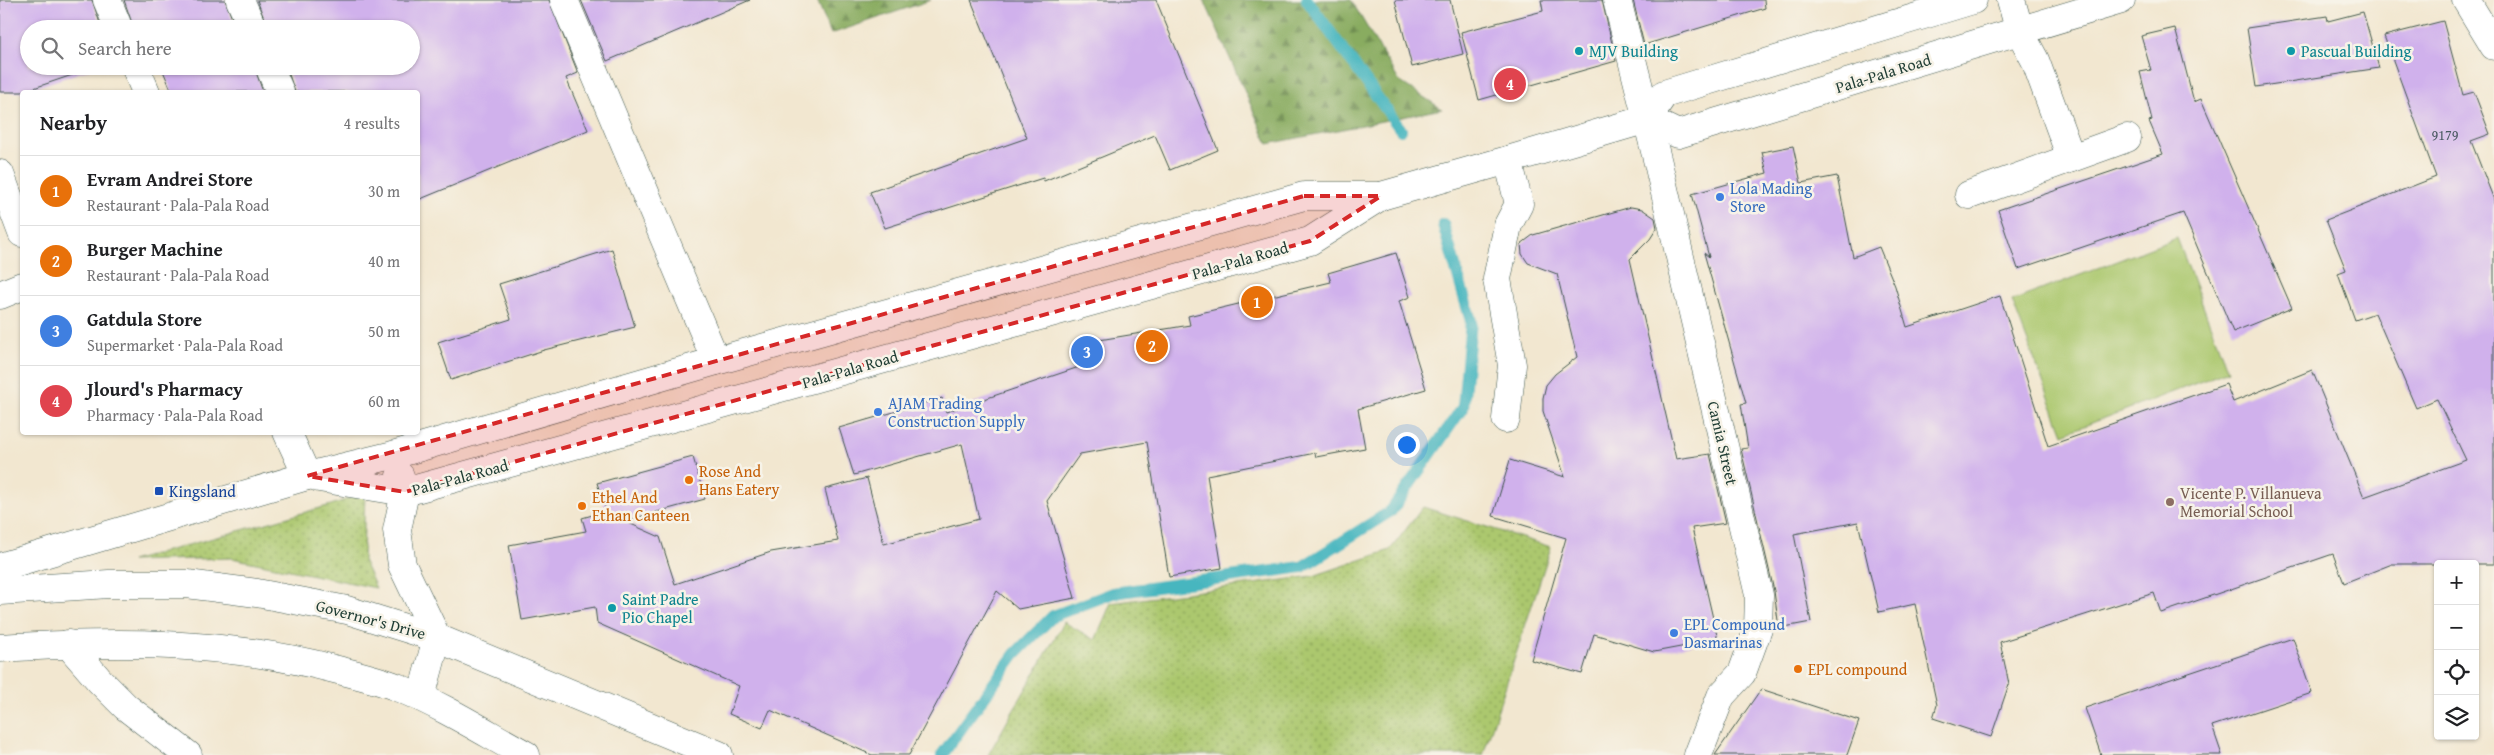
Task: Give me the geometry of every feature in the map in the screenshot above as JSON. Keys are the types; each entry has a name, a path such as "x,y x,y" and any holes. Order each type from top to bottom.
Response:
{"main road":[{"path":"107,0 115,20"},
{"path":"240,0 249,20"},
{"path":"564,0 716,361"},
{"name":"Camia Street","path":"1617,0 1647,119 1759,595 1758,628 1742,673 1721,696 1698,755"},
{"path":"1647,119 1664,94 1972,0"},
{"path":"2011,0 2020,32 2035,60 2071,158"},
{"name":"Pala-Pala Road","path":"0,567 308,476 393,455 716,361 1304,196 1381,196 1647,119 1678,134 2121,0"},
{"path":"2466,0 2494,46"},
{"path":"139,75 145,90"},
{"path":"273,75 279,90"},
{"path":"1969,195 2127,138"},
{"path":"1506,419 1512,366 1497,279 1508,225 1519,204 1508,160"},
{"path":"0,174 20,228"},
{"name":"Pala-Pala Road","path":"308,476 405,492 1310,240 1381,196"},
{"path":"0,296 20,287"},
{"path":"288,435 308,476"},
{"path":"393,455 405,492 397,530 400,554 408,578 437,638 421,697"},
{"name":"Governor's Drive","path":"0,591 109,584 187,584 314,603 375,618 437,638 720,755"},
{"path":"0,648 135,642 245,650 346,672 396,687 421,697 526,755"},
{"path":"68,644 100,681 126,707 188,755"}],"highlighted area":[{"path":"1304,196 1381,196 1310,241 405,492 307,476"}],"green space":[{"path":"817,0 931,0 831,34"},
{"path":"1204,0 1351,0 1399,81 1442,109 1268,144"},
{"path":"2177,238 2228,371 2063,434 2012,301"},
{"path":"365,493 363,560 376,588 232,558 131,561 331,505"},
{"path":"1423,507 1551,547 1483,755 988,755 1064,622 1095,640 1111,603 1313,576 1390,550"}],"building":[{"path":"0,0 92,0 99,20 20,20 20,75 72,75 28,90 20,90 20,92 0,92"},
{"path":"124,0 225,0 233,20 131,20"},
{"path":"257,0 549,0 578,73 566,78 588,130 420,199 420,90 294,90 289,75 420,75 420,20 265,20"},
{"path":"581,0 750,0 607,61"},
{"path":"971,0 1156,0 1218,150 1170,170 1155,135 1044,181 1043,178 885,228 870,192 1027,138"},
{"path":"1395,0 1450,0 1463,54 1412,67"},
{"path":"1541,0 1602,0 1616,61 1479,100 1461,32 1543,11"},
{"path":"1633,0 1764,0 1765,8 1644,45"},
{"name":"Pascual Building","path":"2363,12 2379,68 2256,87 2247,28 2327,16 2328,21"},
{"path":"2443,21 2463,95 2474,92 2490,134 2471,141 2494,200 2494,564 2479,564 2479,560 2434,560 2434,564 2392,564 2344,583 2333,554 2161,613 2154,593 2000,642 2009,684 1991,737 1933,718 1937,705 1915,604 1879,612 1858,522 1794,534 1811,622 1779,628 1774,591 1741,449 1748,448 1741,404 1746,403 1704,253 1709,257 1692,194 1767,173 1762,152 1793,146 1801,183 1837,176 1853,257 1879,247 1895,286 1907,327 2000,296 2048,446 2226,384 2233,402 2312,370 2364,497 2466,460 2437,399 2416,408 2375,313 2355,320 2338,273 2346,270 2326,220 2436,177 2384,36"},
{"path":"2175,28 2194,102 2201,99 2292,308 2233,332 2183,213 2018,269 1998,210 2163,154 2149,121 2152,120 2140,72 2151,70 2141,36"},
{"path":"165,75 257,75 262,90 171,90"},
{"path":"1631,207 1642,209 1655,218 1657,228 1650,239 1630,259 1676,459 1710,454 1726,523 1692,528 1718,640 1654,652 1594,634 1582,674 1531,660 1566,538 1493,516 1510,460 1565,477 1543,411 1543,398 1546,385 1555,374 1577,357 1557,274 1528,263 1522,254 1521,244 1533,235"},
{"path":"612,249 635,327 544,350 451,380 438,342 511,319 499,284"},
{"path":"1396,253 1410,297 1399,301 1426,389 1358,409 1365,448 1316,457 1315,453 1207,475 1222,568 1169,577 1147,442 1080,454 1047,501 1075,598 1018,609 997,591 909,755 872,755 770,710 762,728 729,714 739,686 597,623 595,607 522,620 509,545 586,531 582,518 603,512 607,513 597,483 693,457 705,499 624,521 660,537 675,584 771,552 838,541 825,489 867,478 884,544 979,519 962,444 854,475 839,428 942,398 946,412 1085,365 1081,343 1190,325 1188,316 1331,282 1328,273"},
{"path":"2293,638 2312,693 2212,726 2222,755 2101,755 2085,708"},
{"path":"1761,689 1859,721 1847,755 1715,755"}],"waterway":[{"path":"1307,0 1401,130"},
{"path":"942,755 1015,654 1053,616 1113,593 1302,567 1391,511 1463,407 1471,321 1443,224"}],"place":[{"name":"MJV Building","path":"1579,51"},
{"name":"Pascual Building","path":"2291,51"},
{"name":"Jlourd's Pharmacy","path":"1510,84"},
{"name":"Lola Mading Store","path":"1720,197"},
{"name":"Evram Andrei Store","path":"1257,302"},
{"name":"Burger Machine","path":"1152,346"},
{"name":"Gatdula Store","path":"1087,352"},
{"name":"AJAM Trading Construction Supply","path":"878,412"},
{"name":"Rose And Hans Eatery","path":"689,480"},
{"name":"Kingsland","path":"159,491"},
{"name":"Vicente P. Villanueva Memorial School","path":"2170,502"},
{"name":"Ethel And Ethan Canteen","path":"582,506"},
{"name":"Saint Padre Pio Chapel","path":"612,608"},
{"name":"EPL Compound Dasmarinas","path":"1674,633"},
{"name":"EPL compound","path":"1798,669"}]}
